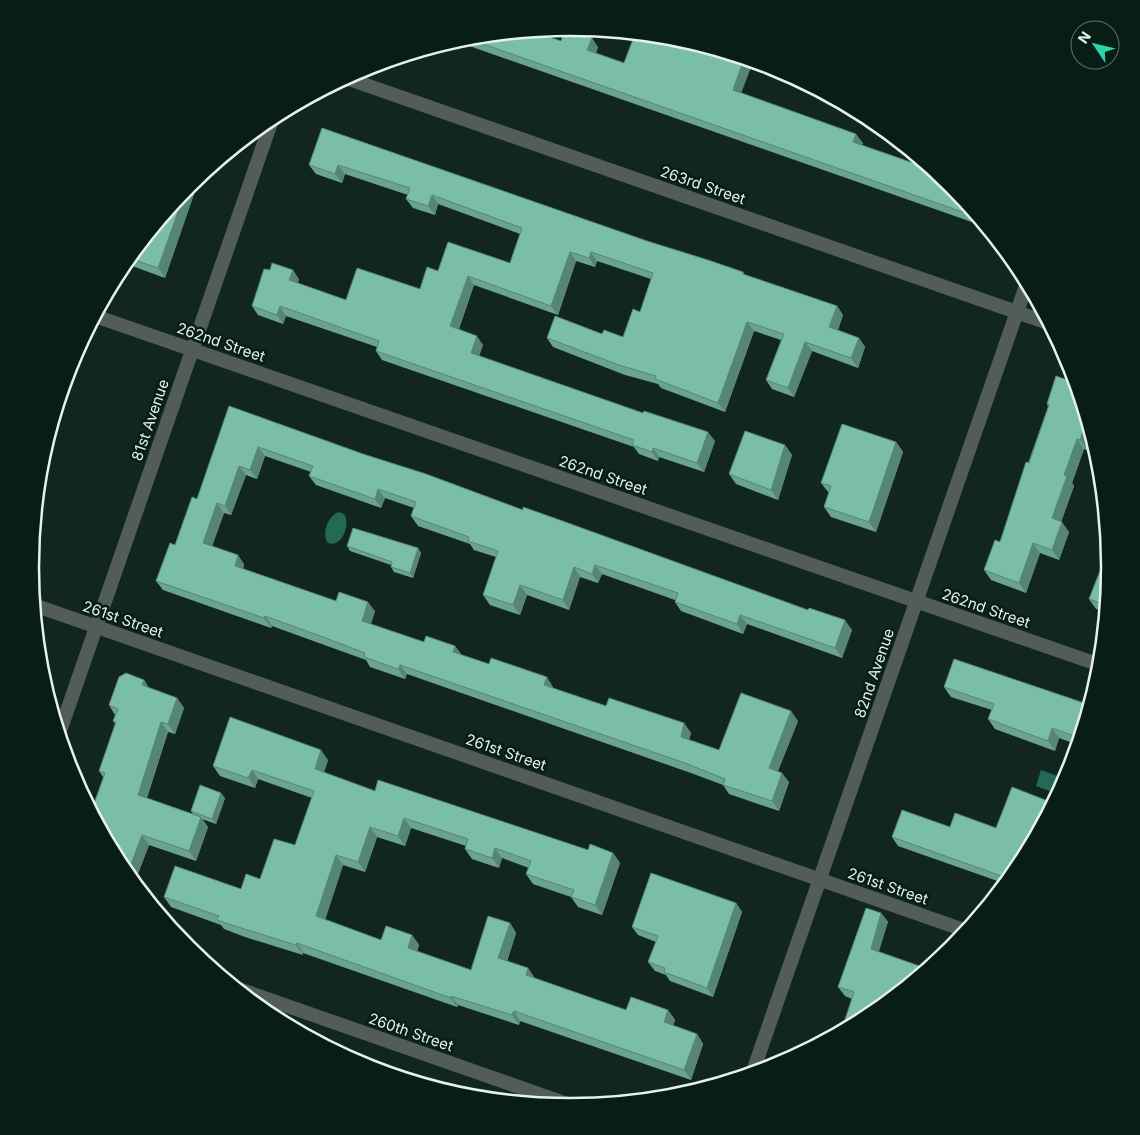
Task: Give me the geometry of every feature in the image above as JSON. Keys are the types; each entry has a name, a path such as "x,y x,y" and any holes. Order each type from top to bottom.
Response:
{"street":[{"name":"263rd Street","path":"356,82 1039,320"},
{"name":"81st Avenue","path":"63,724 191,349 269,130"},
{"name":"82nd Avenue","path":"755,1065 1025,293"},
{"name":"262nd Street","path":"102,318 1093,662"},
{"name":"261st Street","path":"40,607 959,928"},
{"name":"260th Street","path":"255,995 552,1098"}],"shaded area":[{"path":"339,512 344,514 346,518 346,529 341,539 333,544 328,543 325,535 327,525 332,517"},
{"path":"1041,770 1058,776 1051,791 1036,786"}],"building":[{"path":"563,36 592,38 587,50 624,63 633,40 674,46 742,64 733,90 856,134 853,142 914,163 946,192 965,213 482,44 535,37 548,37 561,41"},
{"path":"322,128 837,306 829,327 859,338 851,358 805,342 788,388 766,380 784,334 747,322 718,403 655,379 656,376 619,365 547,338 555,316 602,334 604,330 623,337 633,309 640,312 653,273 591,252 589,258 570,252 551,306 468,276 450,326 477,336 471,353 643,413 644,411 708,432 697,463 653,448 652,452 632,445 634,440 376,351 379,341 280,306 277,315 252,306 264,269 270,270 272,263 293,270 289,280 346,300 357,268 420,289 427,267 438,271 448,242 510,263 522,228 432,195 428,206 406,199 410,188 338,165 335,174 309,165"},
{"path":"179,208 158,268 137,261"},
{"path":"1056,376 1067,380 1083,431 1080,440 1077,439 1064,475 1067,476 1052,518 1062,522 1052,550 1033,543 1019,583 984,570 995,540 1000,542 1026,462 1029,463 1049,405 1047,404"},
{"path":"229,406 363,454 426,474 523,510 523,507 808,610 809,608 845,620 835,648 740,615 737,624 675,602 678,593 595,565 592,574 574,567 563,600 520,585 513,605 483,595 498,551 468,541 469,537 411,516 416,502 378,489 375,499 309,476 313,466 258,447 250,470 239,466 225,506 217,503 203,543 238,555 235,566 336,601 339,592 368,602 362,621 424,642 426,636 455,646 453,652 489,664 491,658 547,677 544,685 606,706 609,698 684,723 681,737 719,750 741,693 791,711 769,768 782,773 772,801 723,785 725,779 685,763 400,665 398,669 364,657 365,653 323,637 156,581 170,543 175,545 192,497 197,499"},
{"path":"842,424 896,442 869,522 824,507 831,486 821,483"},
{"path":"745,431 785,445 771,490 729,474"},
{"path":"353,528 418,548 410,573 391,567 392,562 347,546"},
{"path":"1100,571 1100,603 1089,599"},
{"path":"954,659 1084,703 1074,736 1052,728 1048,741 988,719 994,704 944,687"},
{"path":"126,673 144,680 142,685 177,698 168,724 161,722 138,795 201,817 189,851 142,835 130,866 94,803 105,773 99,771 116,722 113,721 118,709 109,705 119,677"},
{"path":"230,717 321,750 315,769 375,791 378,780 588,850 590,844 613,853 595,905 571,897 574,890 526,874 531,861 495,848 492,858 465,849 468,839 404,818 398,836 370,827 358,862 336,855 316,916 381,940 386,926 412,935 408,948 471,970 488,916 510,923 498,958 528,968 526,975 626,1010 631,997 668,1010 664,1022 697,1034 684,1070 514,1011 512,1015 451,996 451,998 297,943 296,945 217,920 219,916 164,897 175,866 241,889 246,874 260,879 274,839 295,845 314,791 252,770 248,778 213,766"},
{"path":"200,785 221,793 212,819 191,811"},
{"path":"1012,787 1047,801 1030,833 1002,876 892,837 902,810 950,827 955,813 996,828"},
{"path":"651,873 736,903 707,988 664,972 665,968 648,962 658,936 632,927"},
{"path":"866,908 881,913 871,949 921,966 893,989 844,1023 854,992 838,987"}]}
